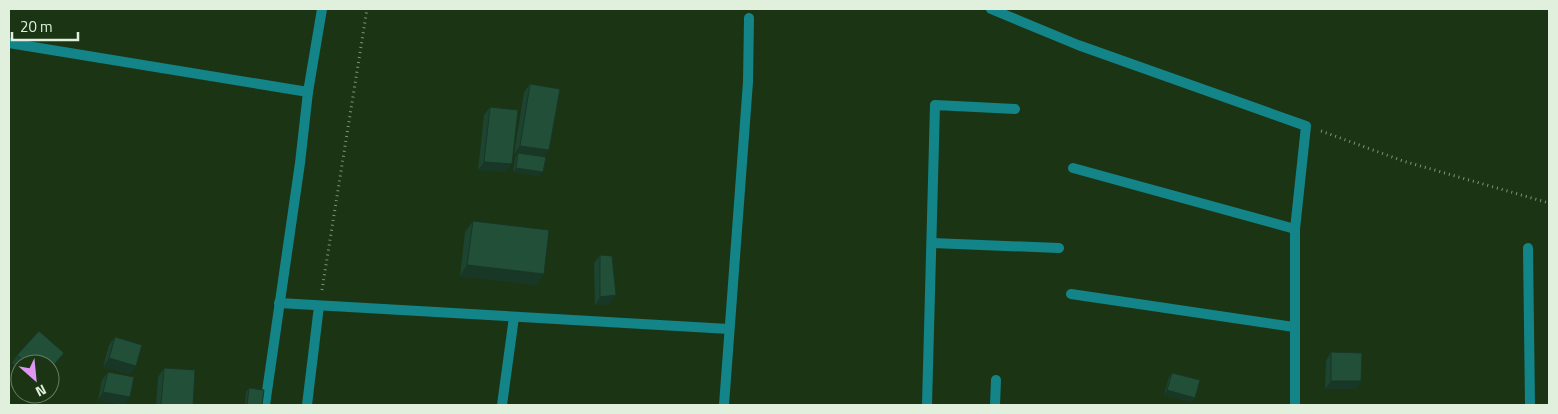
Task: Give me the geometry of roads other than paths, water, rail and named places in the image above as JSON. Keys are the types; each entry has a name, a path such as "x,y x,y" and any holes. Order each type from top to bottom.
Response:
{"street":[{"path":"265,405 308,92 322,9"},
{"path":"992,9 1078,45 1306,126 1295,229 1295,405"},
{"path":"724,405 748,82 749,18"},
{"path":"9,43 308,92"},
{"path":"927,405 935,105 1015,109"},
{"path":"1073,168 1295,229"},
{"path":"932,243 1059,248"},
{"path":"1528,248 1530,405"},
{"path":"1071,294 1294,327"},
{"path":"279,303 729,329"},
{"path":"307,405 319,306"},
{"path":"502,405 514,316"},
{"path":"995,405 996,380"}]}
